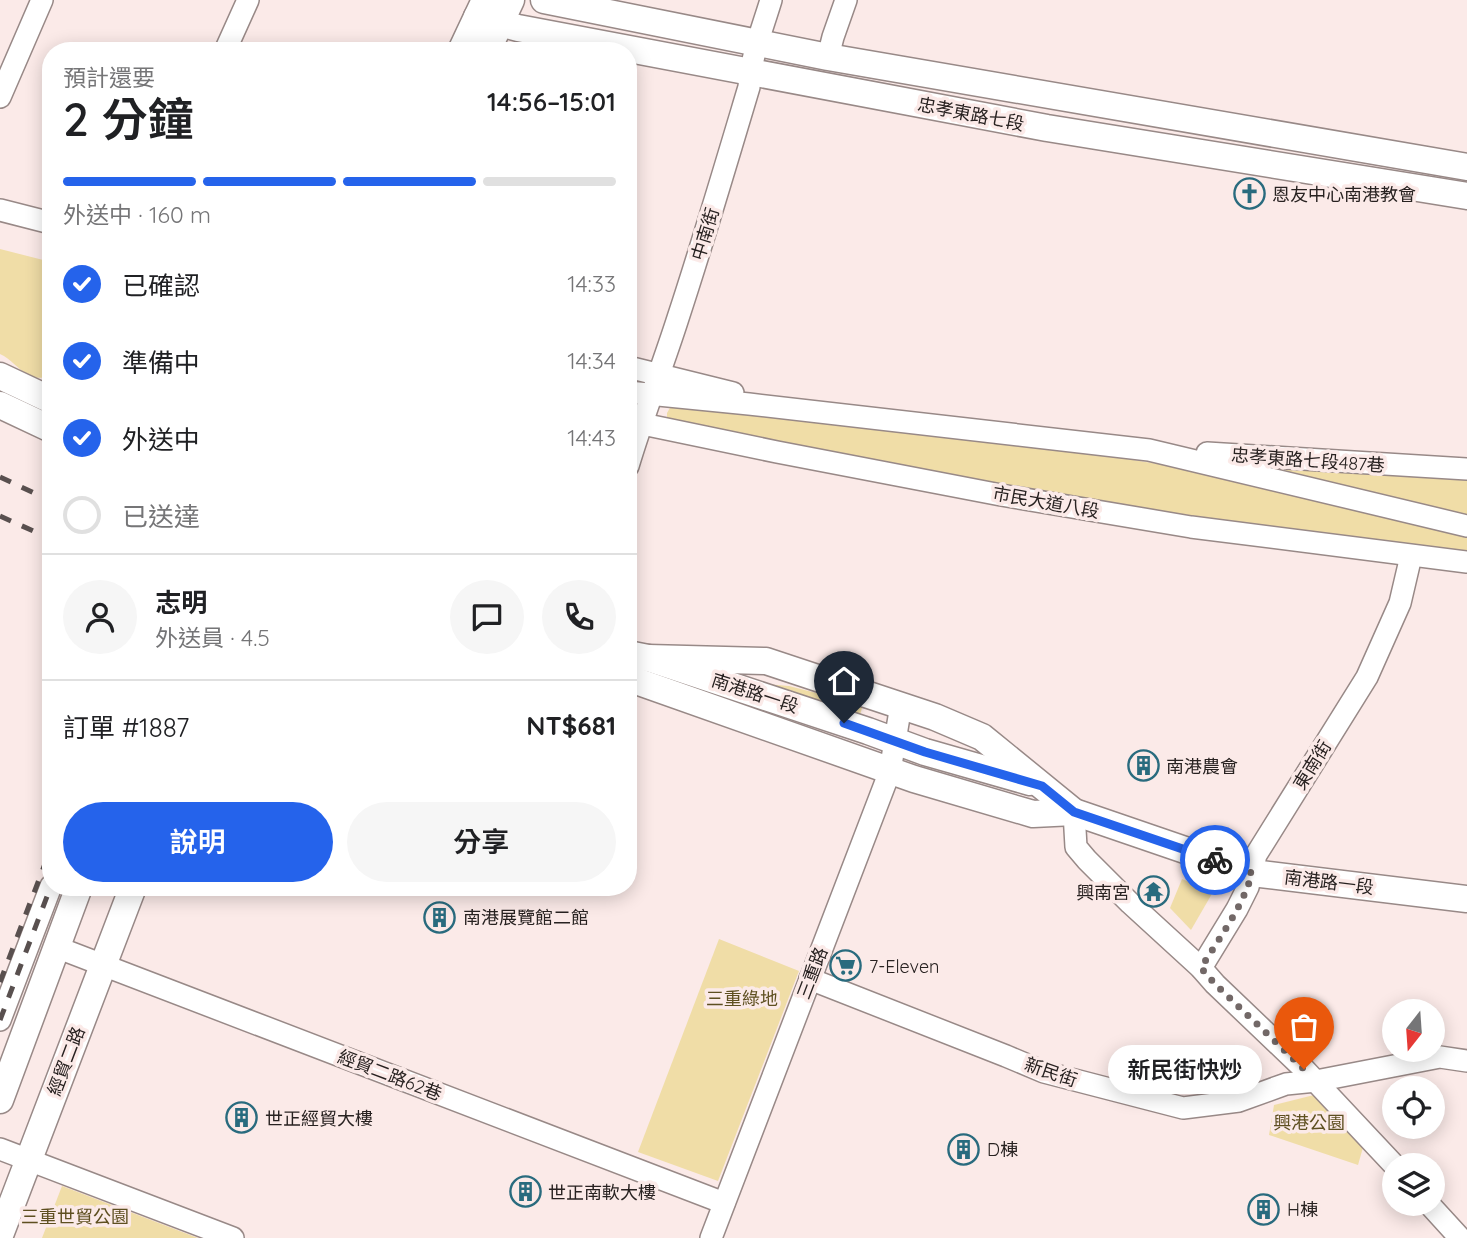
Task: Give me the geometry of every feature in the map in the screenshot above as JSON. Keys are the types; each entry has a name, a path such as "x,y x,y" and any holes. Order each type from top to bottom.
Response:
{"main road":[{"path":"468,42 488,14 511,0"},
{"name":"忠孝東路七段","path":"544,0 828,57 1467,167"},
{"path":"487,42 488,14"},
{"name":"忠孝東路七段","path":"488,14 617,42"},
{"name":"忠孝東路七段","path":"637,46 750,71 1048,128 1467,196"},
{"path":"0,376 42,396"},
{"path":"0,405 42,425"},
{"path":"638,656 766,661 936,717 982,737 1042,786"},
{"name":"南港路一段","path":"638,656 925,752 1042,786 1074,812 1252,873 1467,899"},
{"name":"南港路一段","path":"637,681 890,771 1033,814 1074,812"},
{"path":"0,1100 76,896"},
{"name":"經貿二路","path":"0,1235 130,896"}],"street":[{"path":"0,96 42,0"},
{"path":"229,42 248,0"},
{"name":"中南街","path":"637,419 651,395 692,277 749,87 756,43 771,0"},
{"path":"828,57 846,0"},
{"path":"0,210 42,221"},
{"path":"637,369 810,412"},
{"path":"637,393 1149,450 1467,526"},
{"name":"市民大道八段","path":"637,422 1000,495 1191,527 1467,562"},
{"name":"忠孝東路七段487巷","path":"1149,450 1467,469"},
{"name":"東南街","path":"1201,968 1248,887 1256,855 1367,677 1400,603 1411,556"},
{"name":"三重路","path":"711,1238 890,771 901,705"},
{"path":"1074,812 1076,847 1087,860 1316,1081 1383,1153"},
{"path":"0,1020 47,896"},
{"name":"經貿二路62巷","path":"56,947 724,1203"},
{"name":"新民街","path":"810,979 1044,1072 1183,1108 1239,1101 1286,1084 1440,1058 1467,1061"},
{"path":"0,1149 233,1238"},
{"path":"1440,1216 1460,1238"}],"green space":[{"path":"0,249 42,260 42,378 24,373 0,354"},
{"path":"671,406 710,407 934,433 1158,464 1467,537 1467,553 1160,511 982,483 667,419"},
{"path":"1276,462 1467,475 1467,516 1273,471"},
{"path":"766,684 789,686 863,705 859,718"},
{"path":"1182,879 1213,892 1191,930 1170,908"},
{"name":"三重綠地","path":"719,939 799,971 718,1181 638,1152"},
{"name":"興港公園","path":"1318,1094 1364,1144 1358,1165 1269,1135 1274,1105"},
{"name":"三重世貿公園","path":"62,1186 198,1238 42,1238"}],"railway":[{"path":"0,477 42,497"},
{"path":"0,516 42,535"},
{"path":"0,982 42,872"},
{"path":"0,1020 47,896"}],"way so far":[{"path":"1215,860 1252,873 1237,909 1201,968 1304,1069"}],"place":[{"name":"恩友中心南港教會","path":"1249,194"},
{"name":"南港農會","path":"1143,766"},
{"name":"興南宮","path":"1153,892"},
{"name":"南港展覽館二館","path":"440,917"},
{"name":"7-Eleven","path":"846,966"},
{"name":"新民街快炒","path":"1304,1069"},
{"name":"世正經貿大樓","path":"242,1118"},
{"name":"D棟","path":"964,1149"},
{"name":"世正南軟大樓","path":"525,1192"},
{"name":"H棟","path":"1264,1209"}],"route":[{"path":"844,723 925,752 1042,786 1074,812 1215,860"}]}
